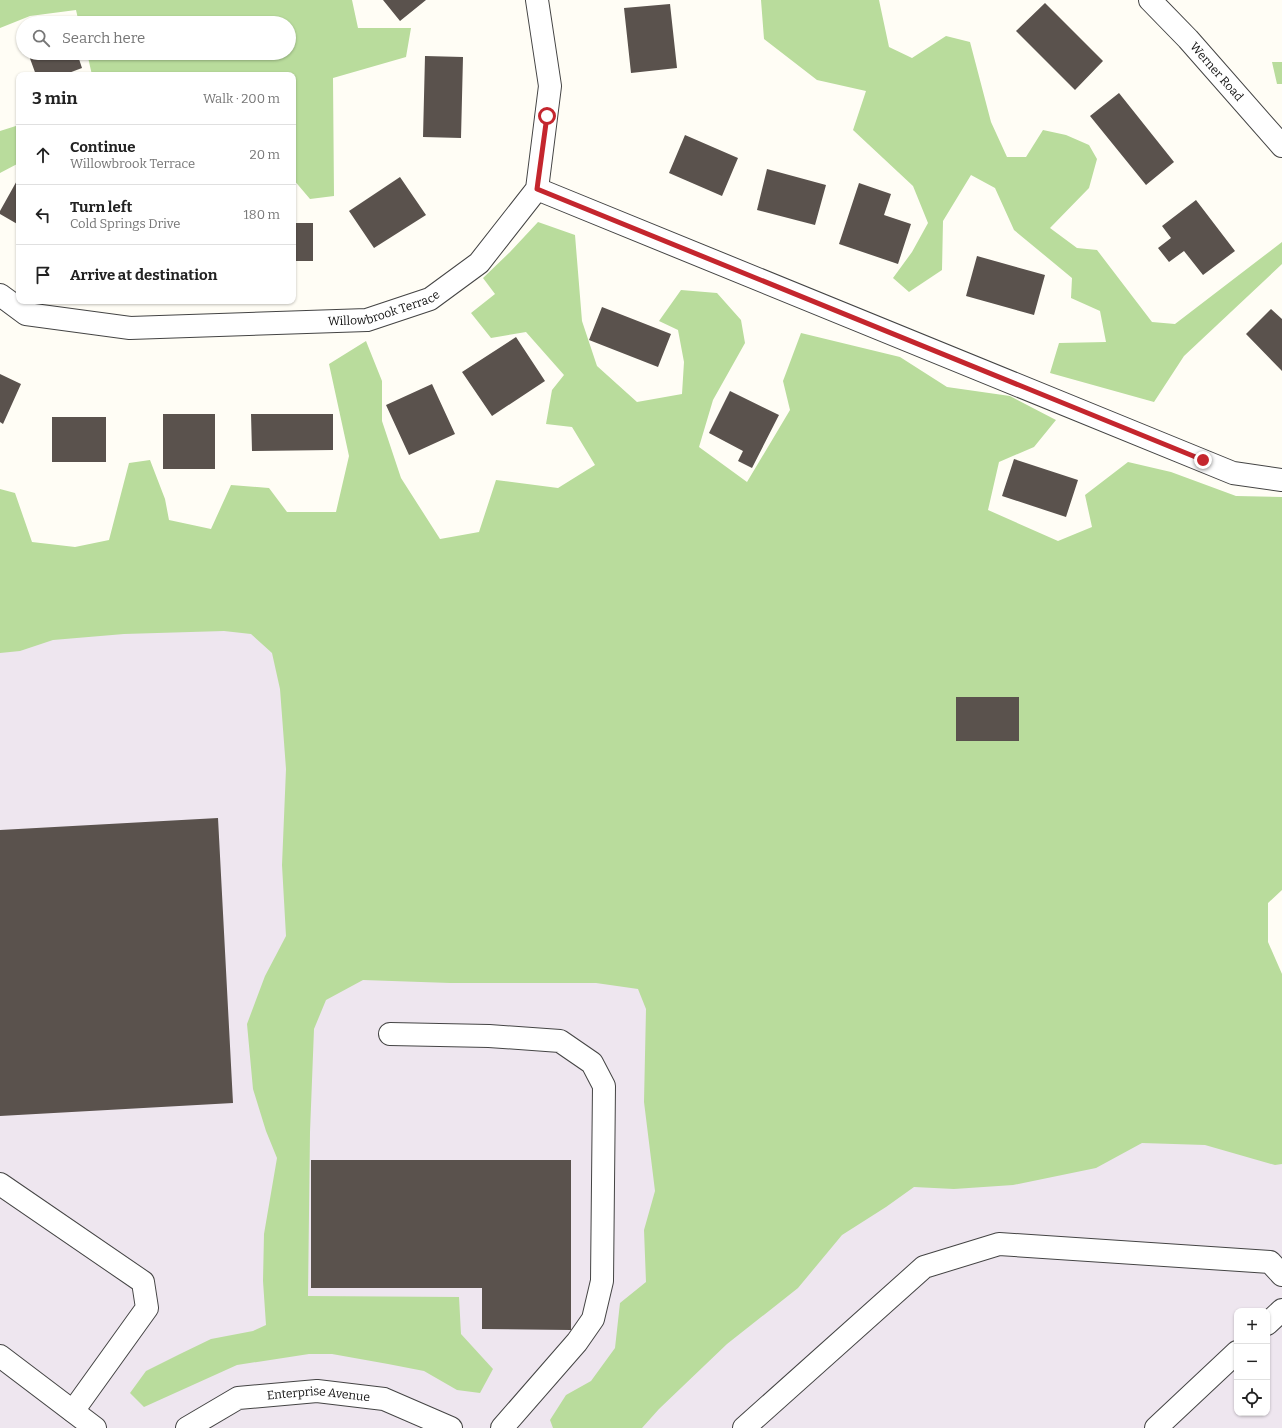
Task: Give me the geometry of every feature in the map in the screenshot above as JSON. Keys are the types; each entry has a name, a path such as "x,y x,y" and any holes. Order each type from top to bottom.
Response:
{"street":[{"path":"537,0 550,86 537,189 1233,473 1282,480"},
{"name":"Werner Road","path":"1150,0 1188,39 1282,146"},
{"name":"Willowbrook Terrace","path":"0,295 26,314 130,328 367,320 430,298 479,263 537,189"},
{"path":"390,1034 489,1036 560,1041 592,1062 604,1086 602,1281 593,1319 577,1342 502,1428"},
{"path":"0,1184 143,1282 147,1308 73,1411"},
{"path":"744,1428 924,1267 999,1244 1270,1262 1282,1276"},
{"path":"1270,1321 1282,1310"},
{"path":"1156,1428 1234,1355"},
{"path":"0,1356 95,1428"},
{"name":"Enterprise Avenue","path":"187,1428 238,1398 317,1391 384,1399 451,1428"}],"shaded area":[{"path":"288,590 1282,1081 1282,1428 0,1428 0,600"}],"green space":[{"path":"0,0 352,0 358,28 411,28 406,57 333,78 334,196 310,199 296,183 296,72 91,72 89,60 296,60 296,16 77,16 76,10 30,16 16,16 16,22 0,28"},
{"path":"761,0 879,0 889,47 912,58 946,36 970,42 991,122 1007,157 1026,157 1043,130 1066,135 1089,145 1097,159 1089,188 1050,228 1077,248 1097,250 1152,322 1175,324 1282,242 1282,264 1184,356 1154,402 1050,373 1059,343 1106,342 1100,311 1071,298 1072,278 1014,230 995,188 971,175 943,221 942,270 909,292 893,278 912,252 928,223 913,186 853,130 866,91 817,80 764,39"},
{"path":"1272,62 1282,62 1282,84 1277,84"},
{"path":"16,126 16,165 0,173 0,131"},
{"path":"538,222 575,235 582,321 597,366 637,402 682,394 684,362 678,330 659,321 681,290 717,293 741,320 745,343 713,400 699,447 747,482 790,410 783,381 801,333 900,357 947,387 1010,396 1056,420 1034,447 999,462 988,510 1058,541 1092,527 1085,495 1128,462 1171,472 1236,496 1282,497 1282,890 1268,903 1268,942 1282,974 1282,1164 1275,1165 1205,1145 1142,1143 1096,1168 1013,1185 954,1189 914,1187 842,1235 798,1288 727,1344 659,1409 642,1428 553,1428 550,1420 566,1395 591,1381 615,1348 620,1303 646,1282 644,1230 655,1191 644,1102 646,1009 638,989 596,983 450,983 363,980 326,1000 314,1029 310,1132 308,1296 459,1297 461,1334 493,1369 480,1393 457,1390 424,1371 332,1354 309,1354 237,1365 144,1407 130,1393 146,1371 211,1339 253,1331 266,1325 263,1281 264,1234 277,1158 266,1131 253,1089 247,1024 265,976 286,936 282,865 286,769 280,689 272,653 251,634 224,631 124,634 53,640 20,651 0,653 0,489 15,493 32,542 75,547 109,540 129,463 150,460 165,499 169,520 211,529 231,485 269,488 287,512 336,512 349,456 329,364 366,341 382,381 382,421 401,478 440,539 479,532 496,480 558,488 595,465 572,427 546,424 552,390 564,375 526,332 491,338 471,313 495,294 483,278"}],"building":[{"path":"383,0 426,0 400,21"},
{"path":"1045,3 1103,61 1075,90 1016,31"},
{"path":"670,4 677,68 631,73 624,8"},
{"path":"425,56 463,57 461,138 423,137"},
{"path":"31,60 79,60 82,68 71,72 35,72"},
{"path":"1119,93 1174,162 1146,185 1090,116"},
{"path":"685,135 738,158 722,196 669,173"},
{"path":"767,169 826,185 815,225 757,210"},
{"path":"400,177 426,215 374,248 349,211"},
{"path":"16,182 16,223 0,214 0,211"},
{"path":"859,183 891,194 884,215 911,224 898,264 839,244"},
{"path":"1196,200 1235,251 1203,275 1184,251 1169,262 1158,248 1171,238 1162,226"},
{"path":"296,223 313,223 313,261 296,261"},
{"path":"977,256 1045,275 1034,315 966,296"},
{"path":"602,307 671,334 658,367 589,340"},
{"path":"1271,309 1282,319 1282,371 1246,334"},
{"path":"516,337 545,381 492,416 462,372"},
{"path":"0,374 21,384 3,424 0,422"},
{"path":"432,384 455,434 409,455 386,405"},
{"path":"730,391 779,415 752,468 738,461 743,451 709,433"},
{"path":"163,414 215,414 215,469 163,469"},
{"path":"251,414 333,414 333,450 252,451"},
{"path":"52,417 106,417 106,462 52,462"},
{"path":"1014,459 1078,480 1066,517 1002,496"},
{"path":"956,697 1019,697 1019,741 956,741"},
{"path":"218,818 233,1103 0,1116 0,830"},
{"path":"311,1160 571,1160 571,1330 482,1329 482,1288 311,1288"}],"route":[{"path":"547,116 537,189 1203,460"}]}
